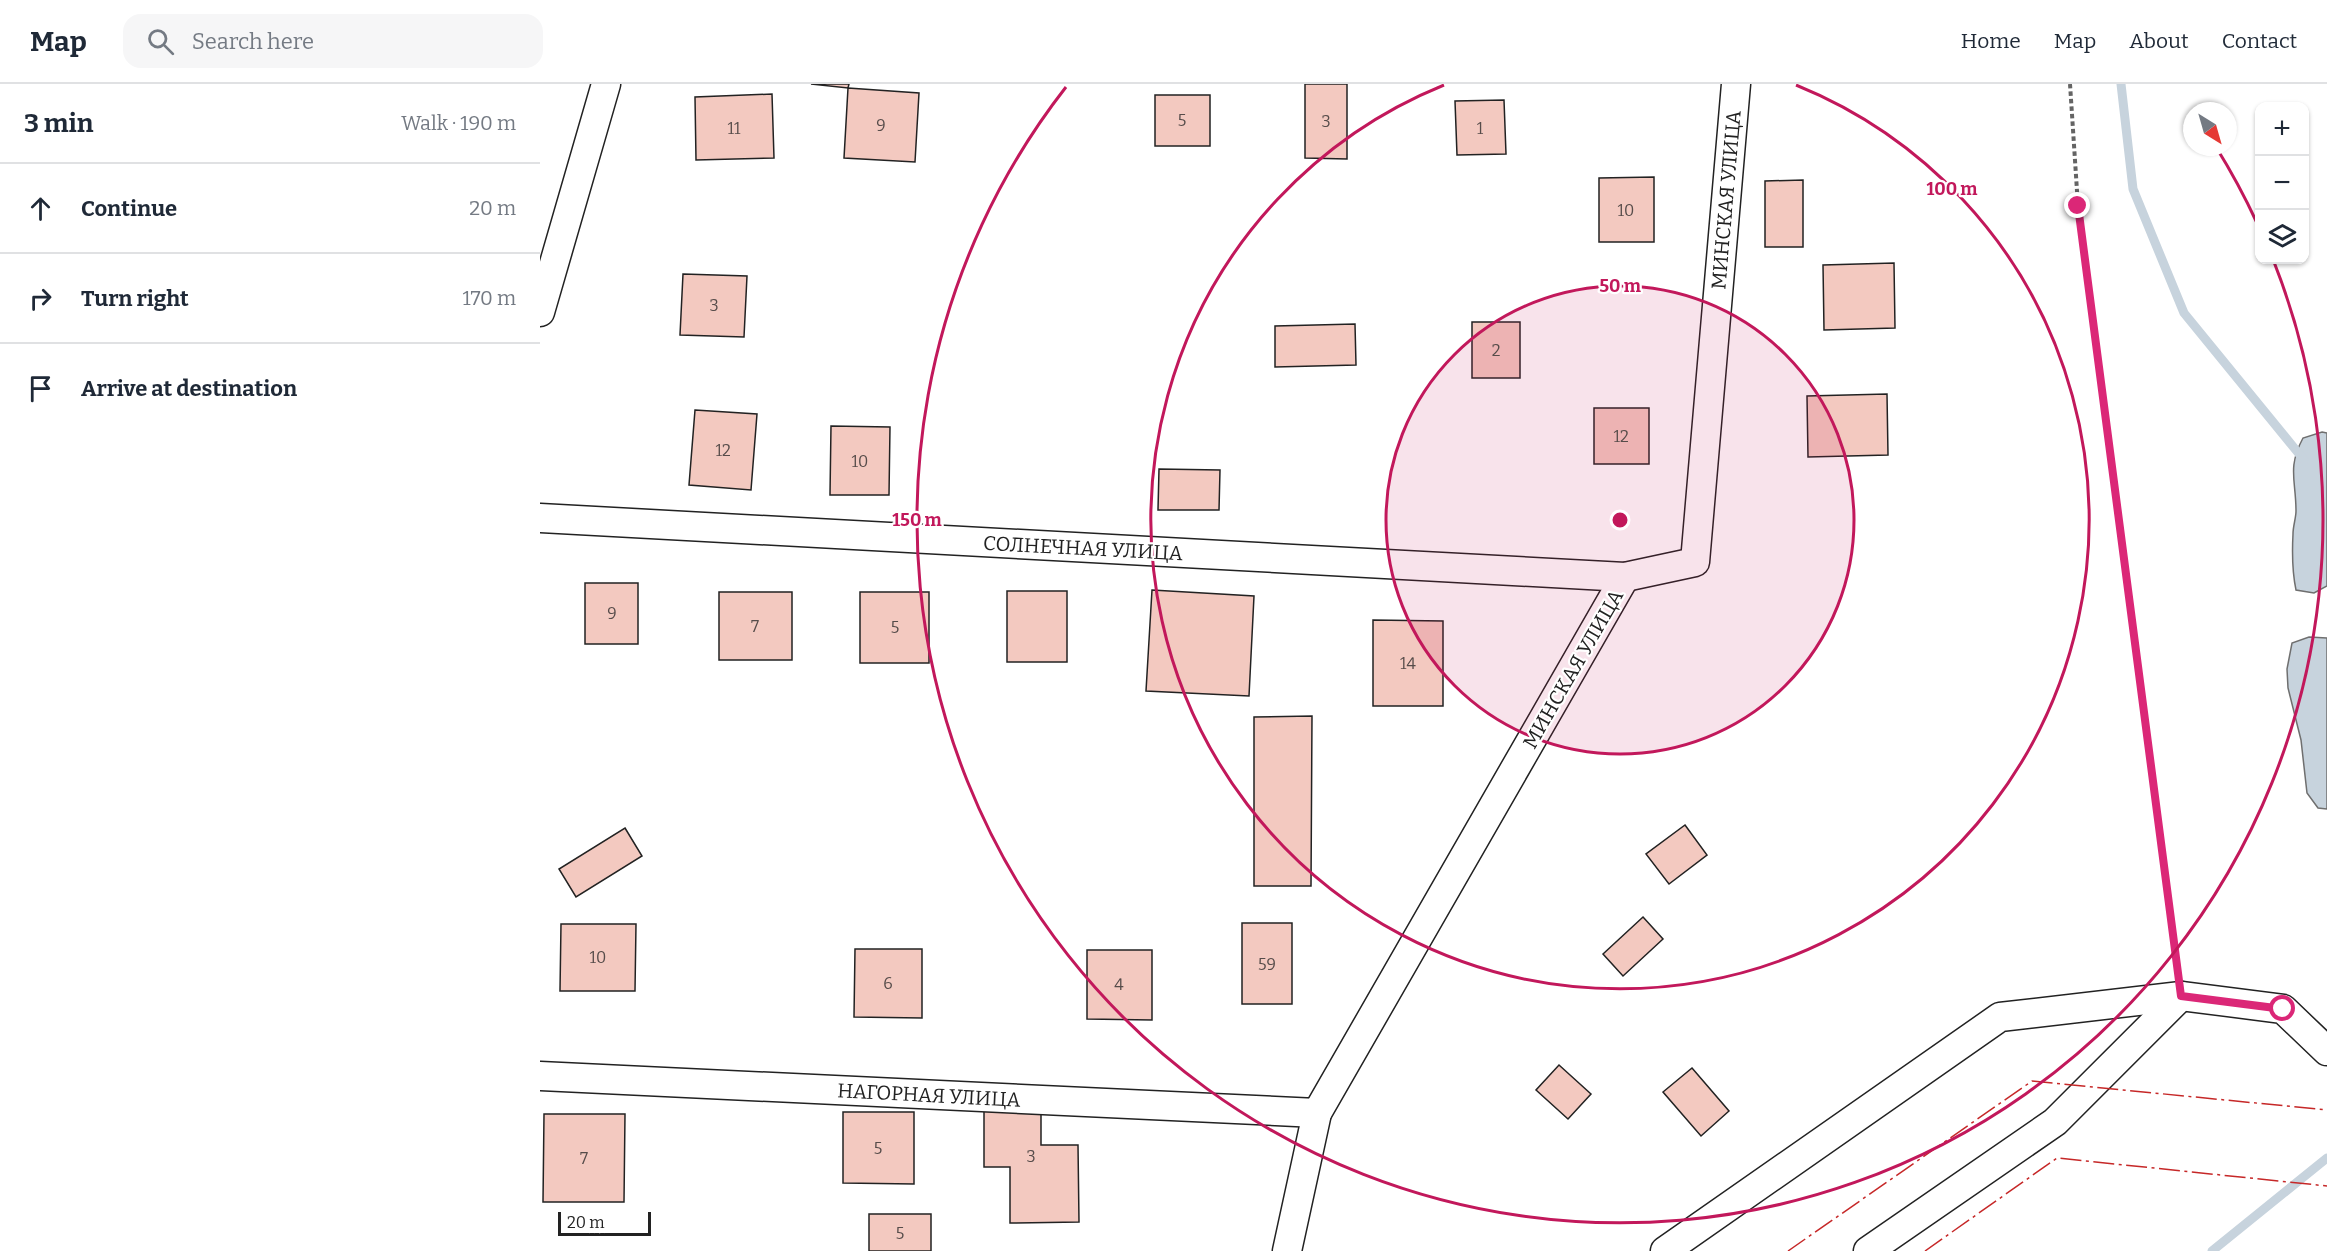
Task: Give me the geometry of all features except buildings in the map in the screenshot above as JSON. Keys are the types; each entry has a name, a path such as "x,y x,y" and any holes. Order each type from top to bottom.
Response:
{"street":[{"path":"540,312 606,84"},
{"name":"МИНСКАЯ УЛИЦА","path":"1287,1251 1317,1113 1625,577 1695,562 1729,84"},
{"name":"СОЛНЕЧНАЯ УЛИЦА","path":"540,518 1625,577"},
{"path":"1665,1251 2000,1017 2181,996 2283,1009 2327,1051"},
{"path":"1868,1251 2055,1122 2181,996"},
{"name":"НАГОРНАЯ УЛИЦА","path":"540,1076 1317,1113"}],"path":[{"path":"2070,84 2078,206 2181,996"}],"shaded area":[{"path":"2322,432 2327,433 2327,586 2314,593 2296,590 2292,555 2296,511 2294,466 2303,438"},
{"path":"2309,637 2327,638 2327,809 2318,808 2307,793 2301,740 2288,688 2287,669 2292,643"}],"waterway":[{"path":"2121,84 2133,189 2184,313 2304,460"},
{"path":"2212,1251 2327,1158"}],"power":[{"path":"1788,1251 2032,1081 2327,1110"},
{"path":"1925,1251 2057,1158 2327,1186"}],"route":[{"path":"2078,206 2181,996 2283,1009"}]}
